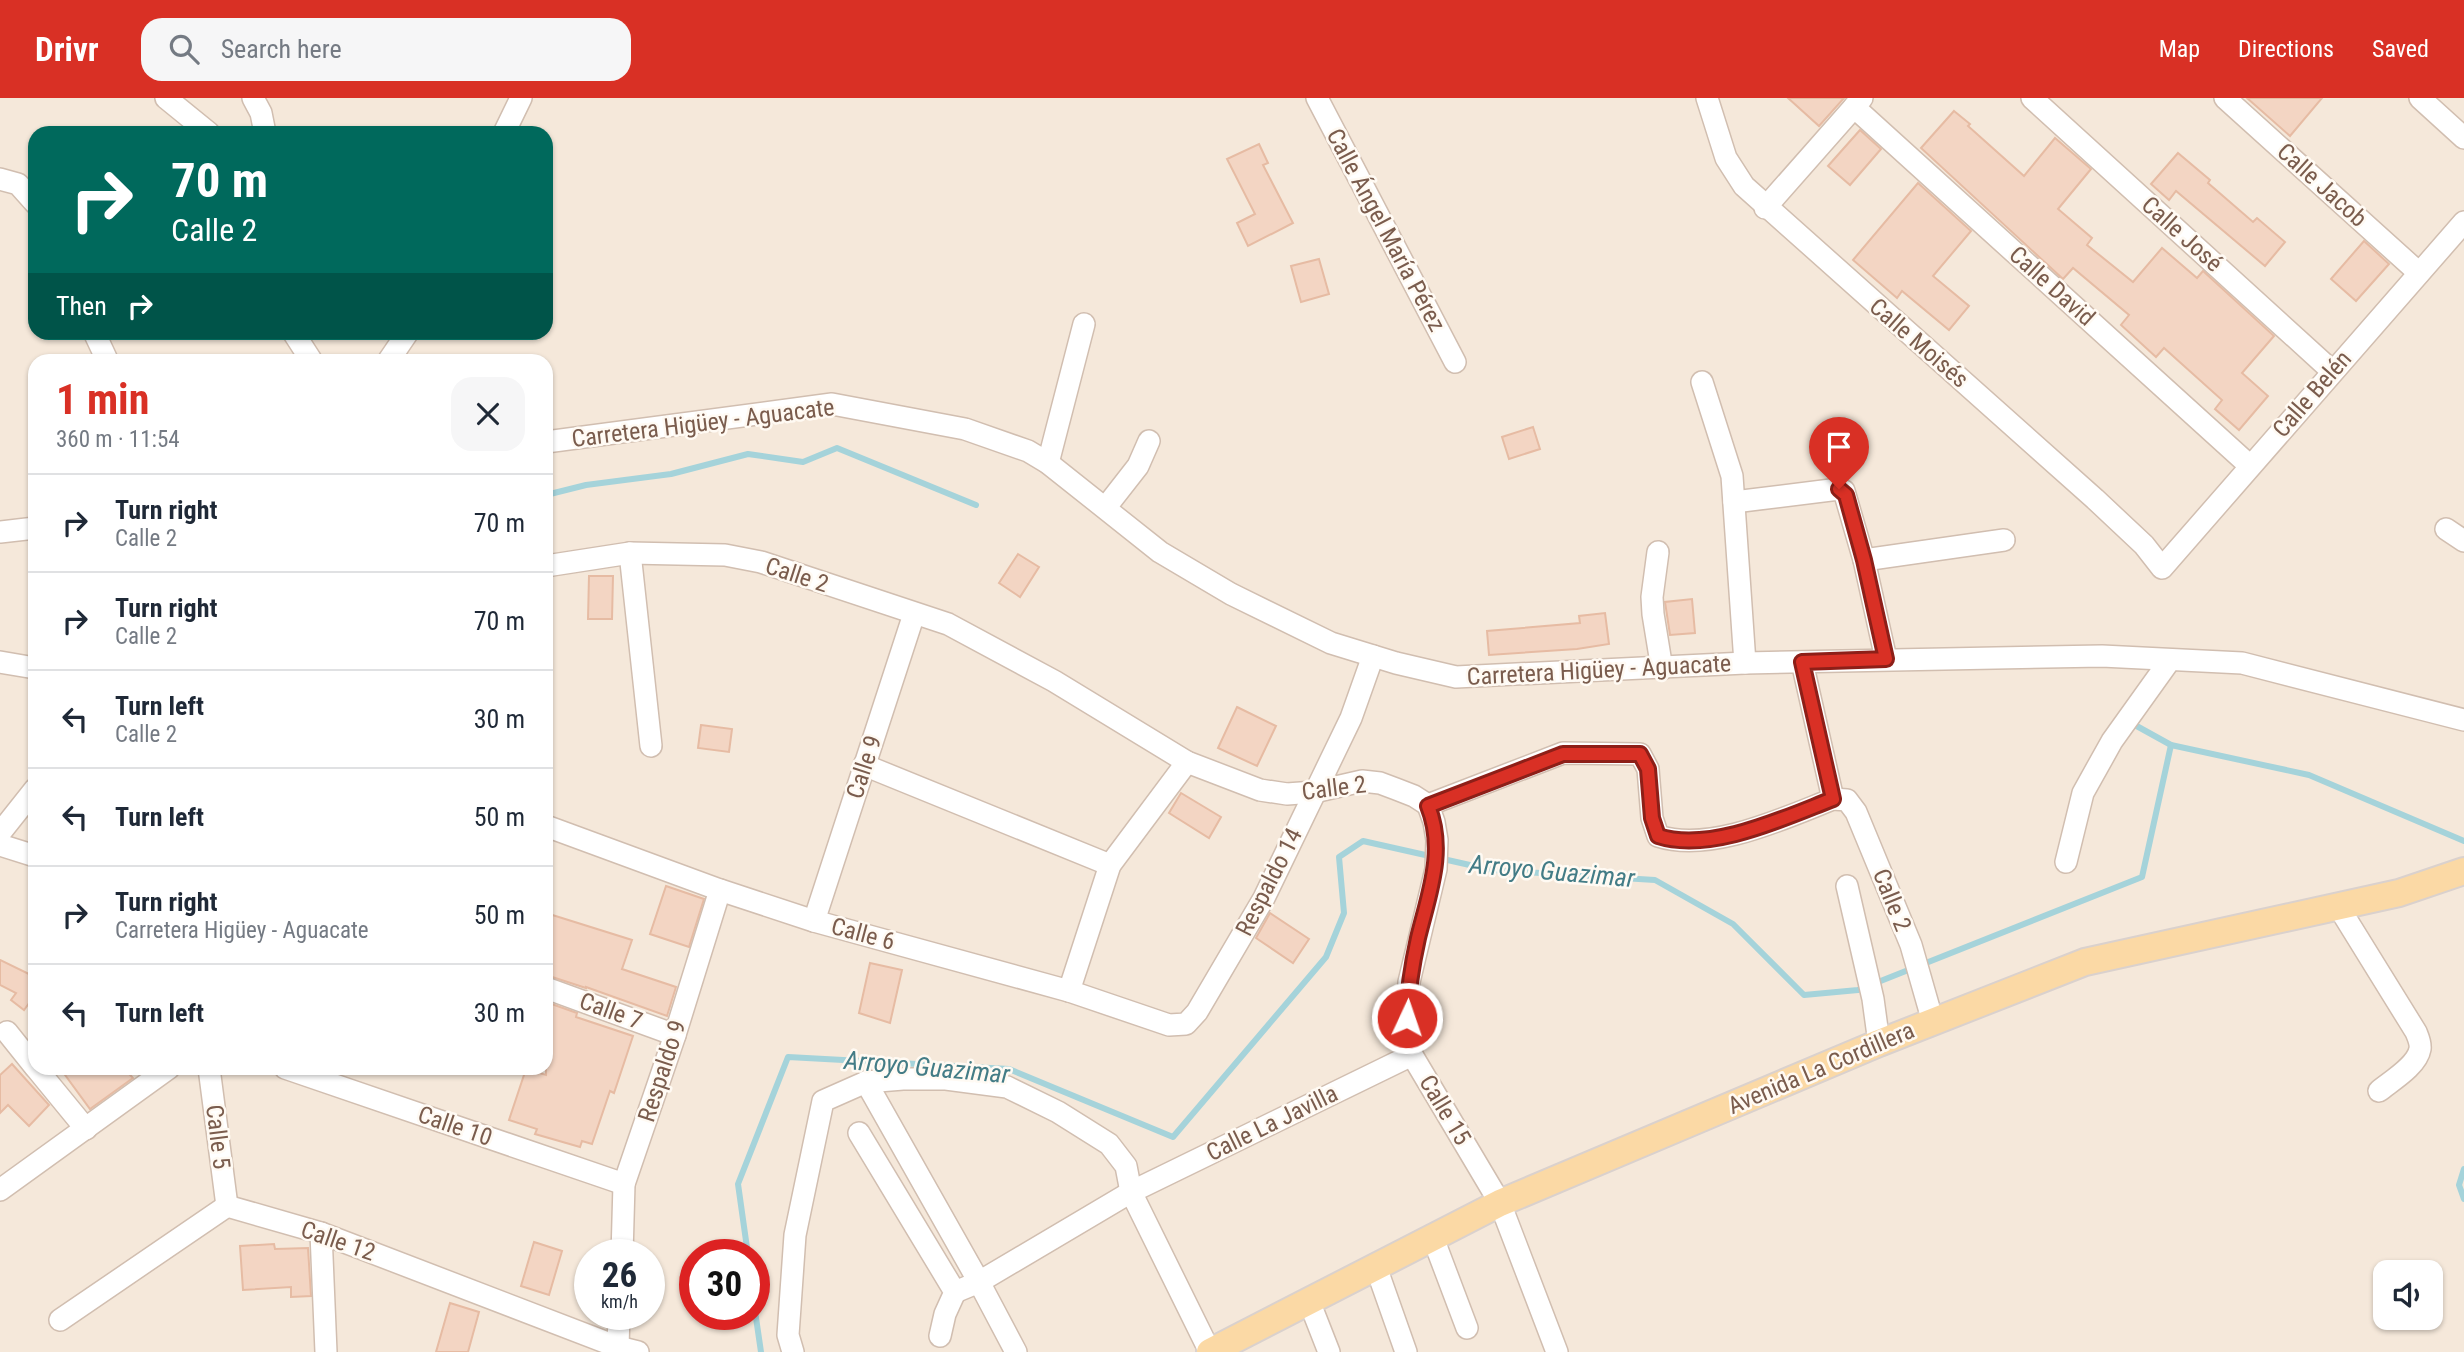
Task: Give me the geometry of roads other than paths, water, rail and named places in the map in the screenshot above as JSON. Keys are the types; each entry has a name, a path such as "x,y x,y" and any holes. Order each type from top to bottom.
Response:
{"main road":[{"name":"Avenida La Cordillera","path":"1210,1352 1500,1203 1880,1043 2085,962 2399,893 2464,871"}],"street":[{"path":"166,98 200,126"},
{"path":"253,98 261,113 264,126"},
{"path":"507,126 520,98"},
{"name":"Calle Ángel María Pérez","path":"1317,98 1455,362"},
{"name":"Calle Moisés","path":"1707,98 1726,158 1744,186 1765,208 2095,499 2144,545 2162,568"},
{"name":"Calle José","path":"2032,98 2332,371"},
{"name":"Calle Jacob","path":"2225,98 2419,273"},
{"path":"2420,98 2464,138"},
{"path":"1765,208 1858,102"},
{"name":"Calle David","path":"1858,102 2249,466"},
{"path":"0,179 18,184 28,195"},
{"name":"Calle Belén","path":"2162,568 2464,222"},
{"path":"1048,463 1084,324"},
{"path":"1702,382 1732,477 1745,663"},
{"name":"Carretera Higüey - Aguacate","path":"553,441 832,404 965,429 1028,451 1048,463 1160,552 1231,594 1331,643 1456,677 1745,663 2102,656 2242,663 2464,720"},
{"path":"1106,507 1134,471 1149,441"},
{"path":"1734,502 1839,489 1844,491 1864,560 1886,659"},
{"path":"0,532 28,529"},
{"path":"2446,529 2464,541"},
{"path":"1864,560 2004,540"},
{"path":"1658,552 1652,597 1662,669"},
{"path":"630,553 651,746"},
{"name":"Calle 2","path":"553,565 630,553 725,555 761,562 948,624 1054,681 1187,762 1260,790 1287,794 1314,792 1362,782 1380,783 1414,796 1428,806"},
{"name":"Calle 9","path":"814,921 914,614"},
{"name":"Respaldo 14","path":"1186,1024 1197,1012 1264,898 1351,718 1373,656"},
{"path":"2066,862 2083,793 2112,741 2171,660"},
{"path":"0,662 28,667"},
{"path":"1428,806 1563,754 1640,754 1648,769 1652,818 1658,836 1674,841 1740,834 1833,799 1802,662"},
{"path":"1069,990 1110,865 1187,762"},
{"path":"864,765 1110,865"},
{"path":"0,833 28,798"},
{"name":"Calle 2","path":"1833,799 1847,800 1856,812 1911,945 1933,1022"},
{"name":"Calle 15","path":"1428,806 1437,840 1436,869 1409,982 1407,1018 1412,1055 1500,1203 1557,1352"},
{"name":"Calle 6","path":"553,829 720,890 814,921 1069,990 1169,1025 1186,1024"},
{"path":"0,845 28,854"},
{"path":"1847,886 1873,999 1880,1043"},
{"name":"Respaldo 9","path":"622,1239 624,1184 675,1035 720,890"},
{"path":"2337,906 2416,1032 2421,1046 2409,1066 2379,1091"},
{"name":"Calle 7","path":"553,991 675,1035"},
{"path":"7,1032 28,1058"},
{"name":"Calle La Javilla","path":"955,1293 979,1282 1131,1192 1412,1055"},
{"path":"42,1075 86,1129"},
{"path":"0,1190 159,1075"},
{"name":"Calle 5","path":"210,1075 227,1206"},
{"name":"Calle 10","path":"305,1075 624,1184"},
{"path":"793,1352 788,1335 795,1235 823,1101 866,1082 946,1079 1007,1087 1058,1112 1109,1144 1126,1166 1131,1192 1210,1352"},
{"path":"866,1082 1016,1352"},
{"path":"859,1133 955,1293 945,1314 940,1336"},
{"path":"60,1320 227,1206"},
{"name":"Calle 12","path":"227,1206 321,1233 628,1349"},
{"path":"321,1233 326,1352"},
{"path":"1433,1238 1467,1328"},
{"path":"1376,1267 1406,1352"},
{"path":"1309,1301 1329,1352"},
{"path":"623,1330 628,1349"}],"waterway":[{"path":"553,493 586,485 671,474 748,454 803,462 837,448 976,505"},
{"path":"2133,724 2171,745 2309,775 2464,841"},
{"name":"Arroyo Guazimar","path":"746,1239 738,1184 788,1057 1009,1069 1173,1137 1326,957 1344,913 1339,857 1363,841 1492,870 1655,880 1733,924 1804,995 1858,990 2142,877 2171,745"},
{"path":"2464,1169 2459,1185 2464,1199"},
{"name":"Arroyo Guazimar","path":"758,1330 761,1352"}]}
